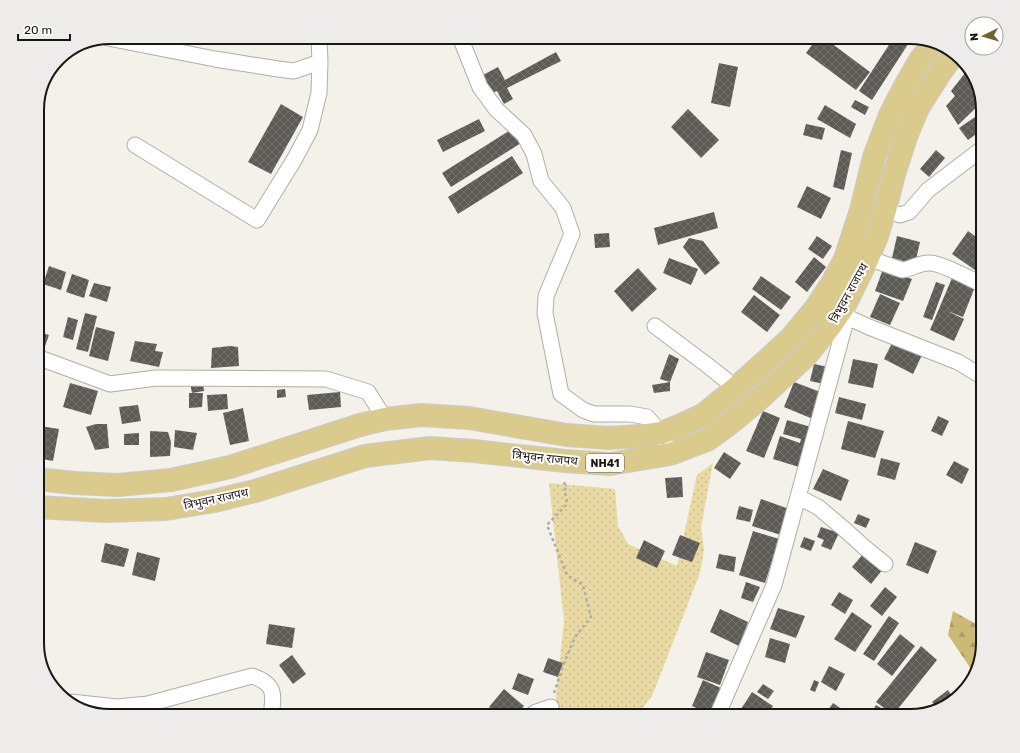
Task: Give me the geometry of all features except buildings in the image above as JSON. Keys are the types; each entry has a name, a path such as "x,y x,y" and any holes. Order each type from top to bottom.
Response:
{"highway":[{"name":"त्रिभुवन राजपथ","path":"44,480 118,485 171,480 230,468 360,425 385,419 422,415 469,418 567,435 608,438 661,433 703,415 736,388 790,339 816,309 828,290 845,259 861,210 874,157 890,115 905,86 926,52"},
{"path":"926,52 940,74"},
{"name":"त्रिभुवन राजपथ","path":"44,507 105,511 166,509 214,501 255,491 365,456 430,448 610,464 670,454 706,440 728,426 806,356 831,325 847,310 877,236 907,134 918,108 951,59"},
{"path":"828,290 847,310"}],"street":[{"path":"139,44 216,59 294,71 320,62"},
{"path":"135,145 257,220 294,160 310,130 319,93 319,44"},
{"path":"463,44 480,87 496,109 524,135 534,154 541,181 563,208 572,234 546,296 545,313 561,394 583,410 594,414 630,414 648,417 661,433 670,454"},
{"path":"885,210 900,215 909,212 928,190 976,153"},
{"path":"868,258 902,270 931,262 976,282"},
{"path":"720,709 774,585 847,310 869,327 958,362 976,373"},
{"path":"656,326 736,388"},
{"path":"44,360 110,384 156,378 326,380 368,392 385,419"},
{"path":"798,497 818,506 885,564"},
{"path":"85,704 117,707 148,704 252,676 263,680 270,687 273,698 272,709"},
{"path":"545,709 551,707"}],"path":[{"path":"551,707 555,688 575,638 591,617 583,584 567,575 547,525 566,505 567,498 564,492 566,487 562,479 565,461"}],"shaded area":[{"path":"713,463 701,527 704,550 700,573 652,696 642,709 555,709 564,621 549,483 615,489 618,526 628,544 677,566 697,475"}],"green space":[{"path":"953,611 976,624 975,655 970,668 948,635"}]}
